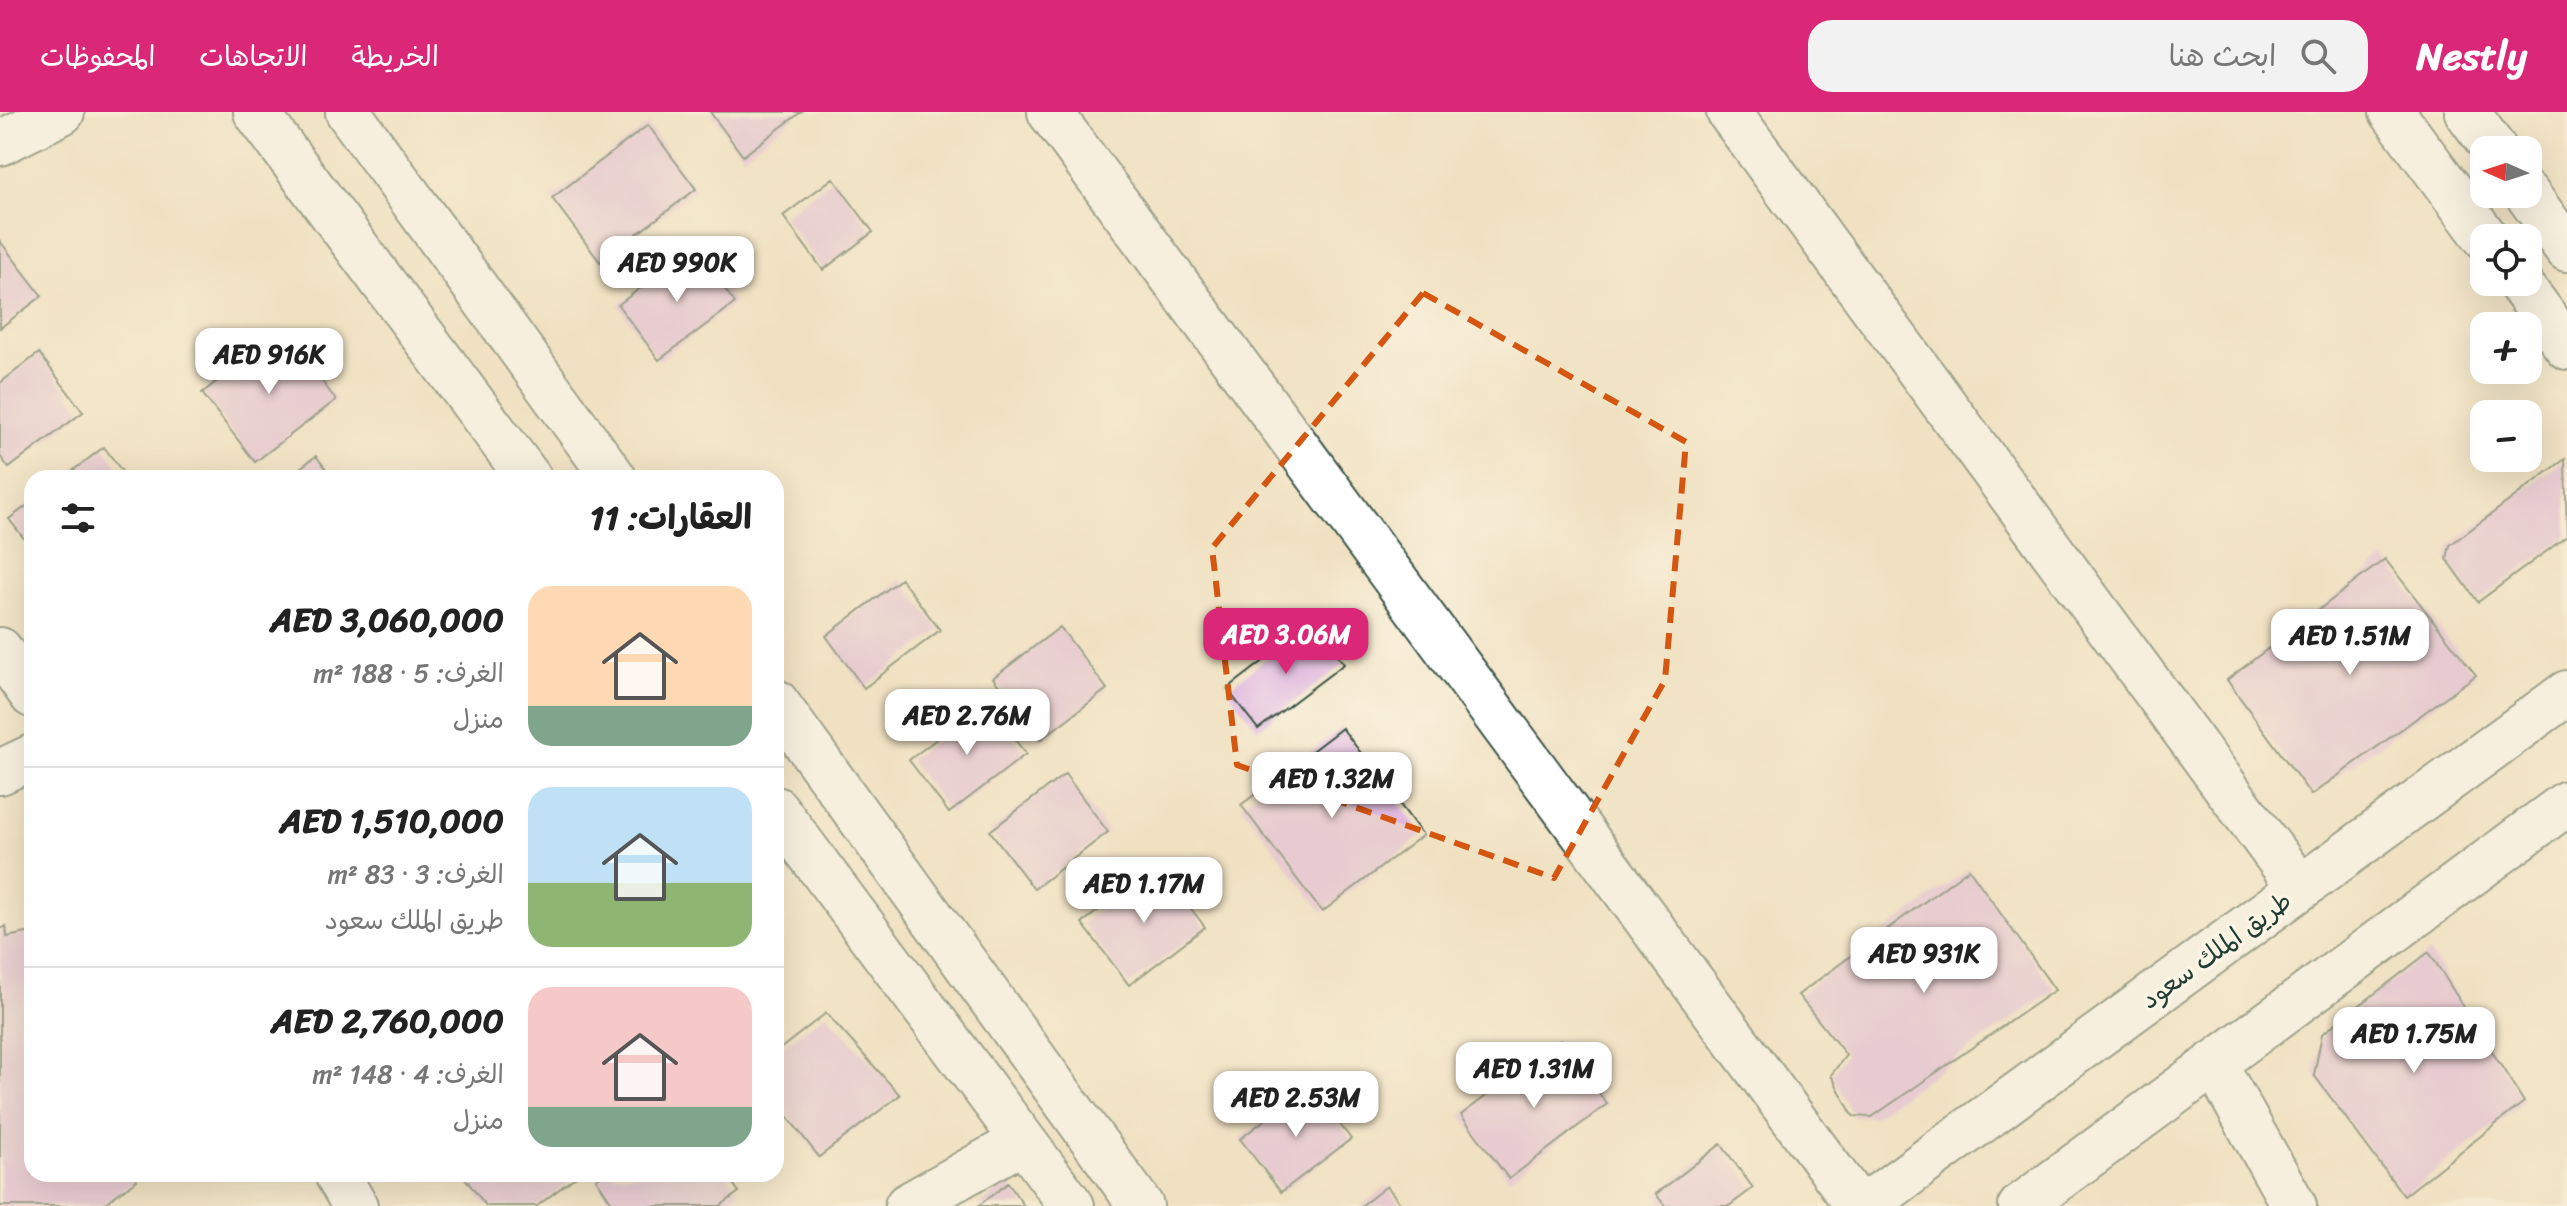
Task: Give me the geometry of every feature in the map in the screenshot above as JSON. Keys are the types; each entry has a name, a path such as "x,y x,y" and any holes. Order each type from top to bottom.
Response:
{"street":[{"path":"0,143 62,112"},
{"path":"256,112 523,470"},
{"path":"348,112 608,470"},
{"path":"1050,112 1858,1206"},
{"path":"1729,112 2300,888"},
{"path":"2392,112 2476,224"},
{"path":"2467,112 2485,136"},
{"path":"2537,208 2567,249"},
{"path":"2529,296 2567,347"},
{"path":"0,650 24,684"},
{"name":"طريق الملك سعود","path":"1865,1206 2567,693"},
{"path":"784,713 1141,1206"},
{"path":"0,772 24,761"},
{"path":"2021,1206 2567,803"},
{"path":"784,820 1072,1206"},
{"path":"2214,1063 2294,1206"},
{"path":"907,1206 1023,1141"},
{"path":"342,1182 355,1206"}],"highlighted area":[{"path":"1423,293 1686,442 1665,680 1554,878 1237,765 1212,548"}],"building":[{"path":"710,112 801,112 743,156"},
{"path":"648,125 696,189 600,262 552,198"},
{"path":"833,178 873,232 823,270 783,216"},
{"path":"0,241 42,296 0,328"},
{"path":"694,247 735,303 659,360 618,305"},
{"path":"283,330 336,400 255,462 202,393"},
{"path":"39,353 83,412 9,468 0,456 0,383"},
{"path":"104,447 121,470 74,470"},
{"path":"316,456 327,470 298,470"},
{"path":"2565,459 2567,536 2478,602 2447,559 2450,545"},
{"path":"24,508 24,539 9,519"},
{"path":"2385,559 2476,675 2311,795 2227,680"},
{"path":"901,579 940,630 864,688 826,636"},
{"path":"1313,623 1344,664 1258,729 1227,689"},
{"path":"1060,627 1107,689 1040,740 993,678"},
{"path":"986,702 1026,754 949,813 909,760"},
{"path":"1342,728 1423,835 1322,912 1241,805"},
{"path":"1065,774 1108,832 1034,889 990,831"},
{"path":"1158,865 1205,927 1129,985 1082,923"},
{"path":"1969,869 2055,990 1872,1117 1853,1116 1831,1075 1846,1055 1798,995"},
{"path":"6,926 7,937 24,934 24,1182 134,1182 101,1206 0,1206 0,929"},
{"path":"2429,952 2524,1102 2404,1196 2314,1075 2322,1034"},
{"path":"826,1013 900,1095 819,1157 784,1112 784,1046"},
{"path":"1560,1040 1607,1104 1509,1179 1461,1115"},
{"path":"1310,1085 1351,1139 1281,1192 1240,1139"},
{"path":"1721,1144 1753,1188 1729,1206 1665,1206 1656,1194"},
{"path":"468,1182 568,1182 537,1206 486,1206"},
{"path":"598,1182 732,1182 739,1192 720,1206 614,1206"},
{"path":"1008,1183 1024,1206 978,1206"},
{"path":"1387,1186 1402,1206 1361,1206"}]}
